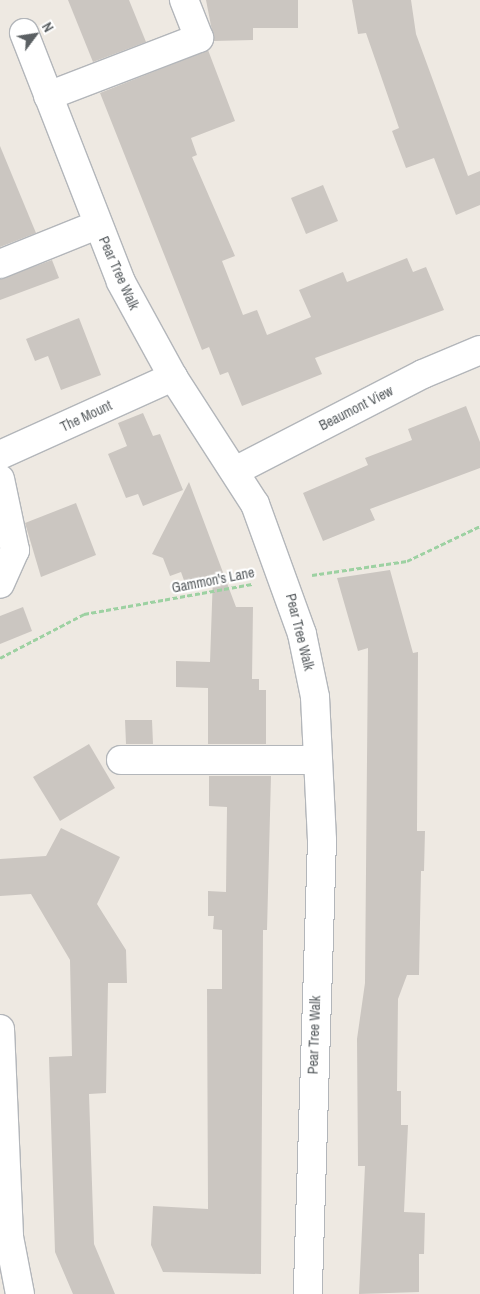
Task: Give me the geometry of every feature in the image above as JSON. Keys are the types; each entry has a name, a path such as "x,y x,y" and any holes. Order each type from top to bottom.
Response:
{"street":[{"path":"48,96 199,38 184,0"},
{"name":"Pear Tree Walk","path":"24,32 98,225 145,330 172,377 235,471 271,537 293,600 314,697 322,840 308,1294"},
{"path":"0,264 98,225"},
{"name":"Beaumont View","path":"235,471 423,374 480,350"},
{"name":"The Mount","path":"0,456 172,377"},
{"path":"0,479 15,550 0,584"},
{"path":"121,760 317,760"},
{"path":"0,1029 9,1237 20,1294"}],"path":[{"path":"293,600 312,594 307,576 407,561 480,526"},
{"name":"Gammon's Lane","path":"0,658 84,614 260,582"}],"building":[{"path":"68,0 129,0 146,42 93,62"},
{"path":"206,0 298,0 298,28 253,28 253,40 214,41"},
{"path":"352,0 411,0 416,34 468,176 480,171 480,205 456,215 434,158 406,168 392,131 399,128 366,33 358,34"},
{"path":"208,50 235,121 191,138 197,155 192,157 235,256 222,261 243,315 257,310 267,335 311,317 299,290 343,272 347,282 407,258 413,272 426,267 444,310 315,358 322,374 242,406 228,372 220,375 209,347 202,350 100,93"},
{"path":"0,146 36,233 0,247"},
{"path":"323,185 338,221 306,234 291,198"},
{"path":"52,260 59,278 0,300 0,279"},
{"path":"79,318 101,375 61,390 48,356 35,361 26,339"},
{"path":"466,406 480,442 480,468 370,509 375,520 323,541 303,493 368,465 365,458 412,440 408,429"},
{"path":"143,413 153,436 160,434 183,490 143,506 138,494 126,498 108,454 127,446 118,423"},
{"path":"189,482 236,607 253,607 252,679 259,679 259,690 266,690 266,744 208,744 208,688 176,687 176,661 210,662 213,575 186,586 181,572 170,576 163,558 152,554"},
{"path":"76,503 96,555 41,577 25,523"},
{"path":"390,570 413,653 418,652 417,831 425,831 424,871 421,871 419,975 407,975 398,999 397,1091 401,1091 401,1125 408,1125 404,1212 425,1213 424,1254 419,1254 419,1292 359,1294 365,1166 358,1166 357,1039 365,983 368,648 358,651 337,578"},
{"path":"23,607 32,631 0,644 0,616"},
{"path":"125,720 152,720 153,744 126,744"},
{"path":"89,744 115,788 60,821 33,777"},
{"path":"209,776 271,776 267,930 263,930 261,1274 163,1272 151,1245 153,1206 208,1209 207,989 222,989 222,930 213,929 214,916 208,916 208,891 226,892 227,807 209,806"},
{"path":"61,828 120,857 97,904 126,950 127,983 108,983 106,1093 89,1094 94,1244 115,1294 73,1294 55,1252 49,1057 72,1056 70,960 31,894 0,896 0,859 46,856"}]}
